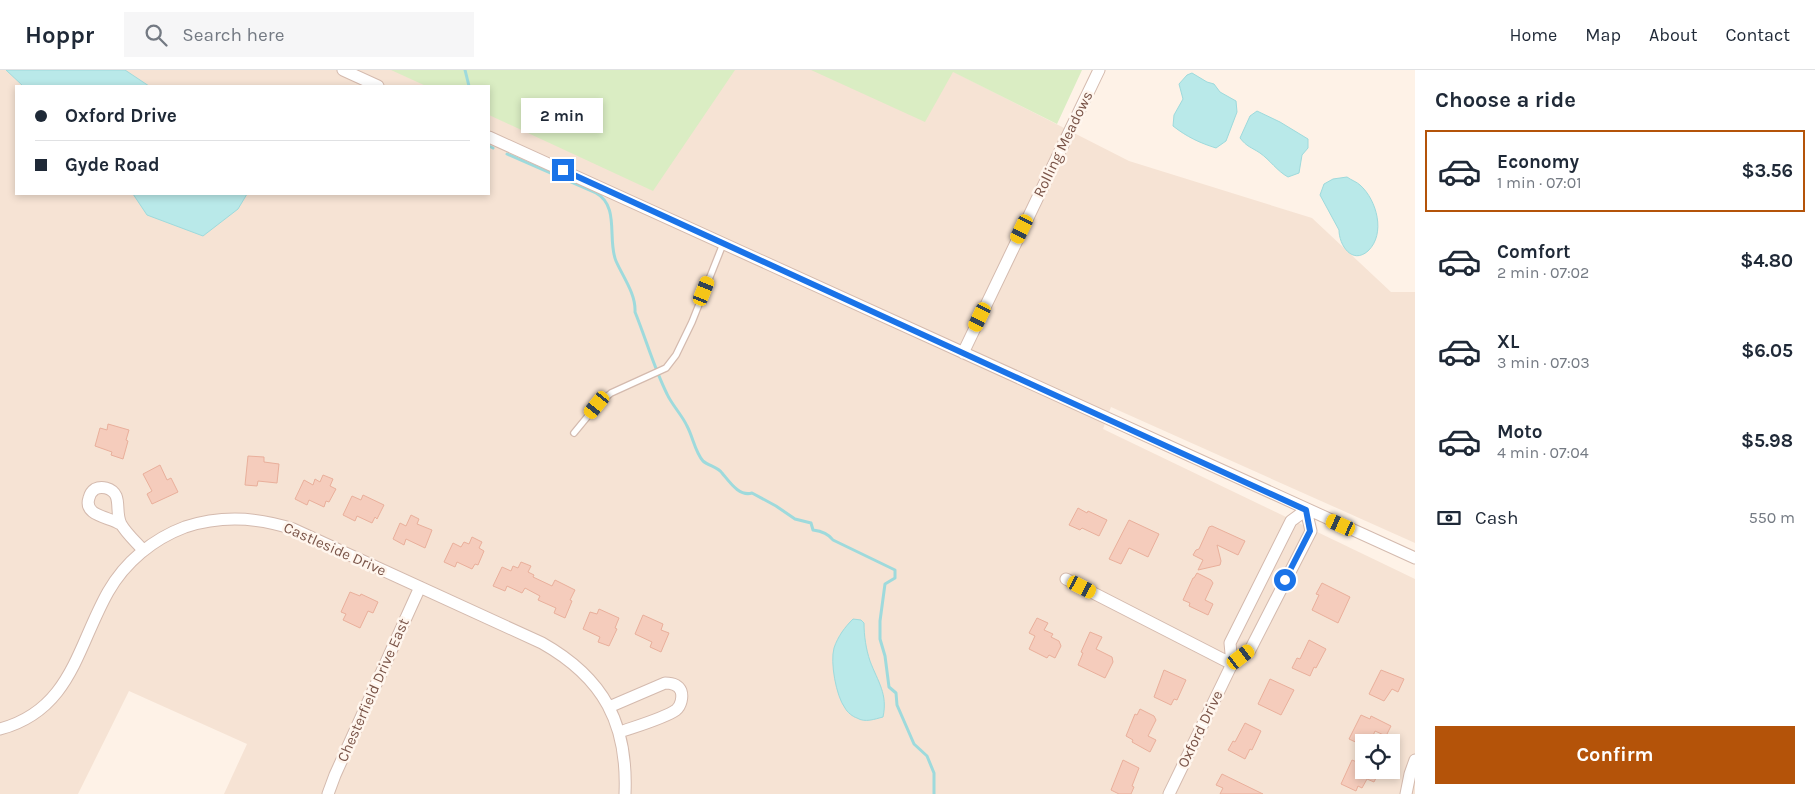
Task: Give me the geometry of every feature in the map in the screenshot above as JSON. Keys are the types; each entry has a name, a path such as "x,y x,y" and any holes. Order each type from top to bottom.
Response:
{"street":[{"path":"343,70 376,85"},
{"name":"Rolling Meadows","path":"963,353 1099,70"},
{"path":"490,137 1415,558"},
{"name":"Oxford Drive","path":"1169,794 1232,664 1250,650 1310,531 1306,510 1291,521 1230,643 1232,664"},
{"name":"Castleside Drive","path":"0,729 12,726 30,716 49,702 62,686 108,591 143,550 164,536 193,525 223,519 255,520 293,530 557,652 588,677 609,707 620,732 625,752 626,794"},
{"path":"120,524 143,550"},
{"path":"1066,579 1232,664"},
{"name":"Chesterfield Drive East","path":"328,794 420,588"},
{"path":"609,707 664,683 672,683 678,686 681,691 682,698 676,710 653,721 620,732"},
{"path":"1406,794 1415,760"}],"lane":[{"path":"574,433 597,405 611,393 666,368 676,355 692,322 723,244"}],"shaded area":[{"path":"0,70 950,70 1129,161 1312,218 1391,292 1415,292 1415,543 1111,407 1103,429 1415,579 1415,794 224,794 247,744 129,691 78,794 0,794"}],"green space":[{"path":"391,70 735,70 653,191 490,115 490,85 424,85"},
{"path":"811,70 1082,70 1057,124 953,72 925,122"}],"water":[{"path":"6,70 125,70 148,85 22,85"},
{"path":"1192,73 1214,84 1220,92 1236,101 1237,112 1226,141 1216,148 1194,139 1173,126 1174,115 1183,99 1179,84 1187,75"},
{"path":"1257,111 1308,139 1308,148 1302,155 1299,173 1288,177 1240,138 1250,116"},
{"path":"1347,177 1366,191 1375,208 1377,217 1377,236 1374,244 1368,251 1357,256 1344,247 1339,230 1320,195 1324,184 1333,179"},
{"path":"134,195 246,195 238,209 203,236 147,215"},
{"path":"853,619 861,620 864,623 864,633 870,661 883,695 883,717 873,720 854,717 846,710 839,696 835,679 834,648 842,632"}],"building":[{"path":"108,424 129,430 123,459 111,455 112,452 95,446 100,428 107,430"},
{"path":"248,456 264,457 264,462 279,464 277,483 258,481 257,486 245,485"},
{"path":"160,465 167,480 171,478 178,492 152,504 147,494 152,491 143,474"},
{"path":"323,475 333,479 330,486 336,489 329,502 326,501 324,507 309,500 307,505 295,499 304,480 313,485 315,479 320,482"},
{"path":"363,495 384,505 377,519 375,517 372,523 357,516 355,521 343,515 352,496 361,500"},
{"path":"1078,508 1107,520 1099,536 1082,528 1080,530 1069,525"},
{"path":"411,515 419,519 417,524 432,530 425,548 406,539 404,545 393,539 400,523 406,526"},
{"path":"1129,520 1159,534 1148,557 1129,548 1121,564 1109,559"},
{"path":"1212,526 1245,541 1238,555 1217,545 1221,561 1220,565 1198,570 1203,560 1193,555 1199,549 1209,527"},
{"path":"472,537 482,542 479,548 484,551 478,565 475,564 472,569 457,562 455,567 444,562 453,543 461,547 464,542 469,544"},
{"path":"521,562 531,566 528,572 534,575 533,577 552,586 555,580 575,590 565,618 554,613 556,608 538,600 540,596 525,588 522,593 507,586 505,591 493,586 502,567 511,571 513,566 518,568"},
{"path":"1197,573 1213,583 1205,600 1213,604 1208,615 1189,606 1190,603 1183,600"},
{"path":"1322,583 1350,597 1338,623 1312,610 1319,595 1316,594"},
{"path":"350,592 360,596 361,594 378,602 373,613 368,611 360,628 343,620 346,614 341,612"},
{"path":"599,609 619,618 615,628 617,629 609,646 598,642 600,637 583,629 590,612 597,614"},
{"path":"643,615 663,624 661,630 669,633 661,652 650,647 652,642 635,634"},
{"path":"1037,618 1048,623 1044,630 1053,634 1051,637 1059,641 1061,646 1055,658 1049,655 1047,658 1029,649 1035,636 1029,633"},
{"path":"1090,632 1102,637 1096,649 1112,657 1113,662 1105,678 1078,665 1083,653 1081,652"},
{"path":"1309,640 1326,649 1310,676 1292,668 1297,658 1300,659"},
{"path":"1164,670 1186,680 1177,700 1174,699 1171,705 1154,697"},
{"path":"1381,670 1404,679 1398,692 1392,689 1384,701 1369,694"},
{"path":"1270,679 1294,690 1281,715 1258,704"},
{"path":"1140,709 1154,716 1156,720 1148,736 1156,740 1150,752 1132,742 1133,740 1126,736 1135,714 1137,715"},
{"path":"1361,715 1370,719 1371,716 1391,726 1387,734 1375,731 1374,734 1355,734 1355,742 1349,739"},
{"path":"1245,723 1261,731 1252,750 1250,749 1245,759 1228,750 1233,741 1235,742"},
{"path":"1123,760 1139,768 1131,794 1119,794 1111,790"},
{"path":"1352,760 1355,761 1355,779 1367,779 1362,788 1358,786 1356,791 1341,784"},
{"path":"1222,774 1263,794 1220,794 1223,788 1216,785"}],"waterway":[{"path":"465,70 469,85"},
{"path":"507,154 596,193 608,206 611,215 612,243 616,261 631,292 635,312 654,364 667,394 685,422 703,461 720,471 739,491 747,494 752,493 795,519 811,523 813,530 824,533 833,540 895,570 895,578 885,584 880,621 880,639 885,656 889,687 896,693 897,705 914,744 927,756 934,773 934,794"}],"route":[{"path":"563,170 1306,510 1310,531 1285,580"}]}
